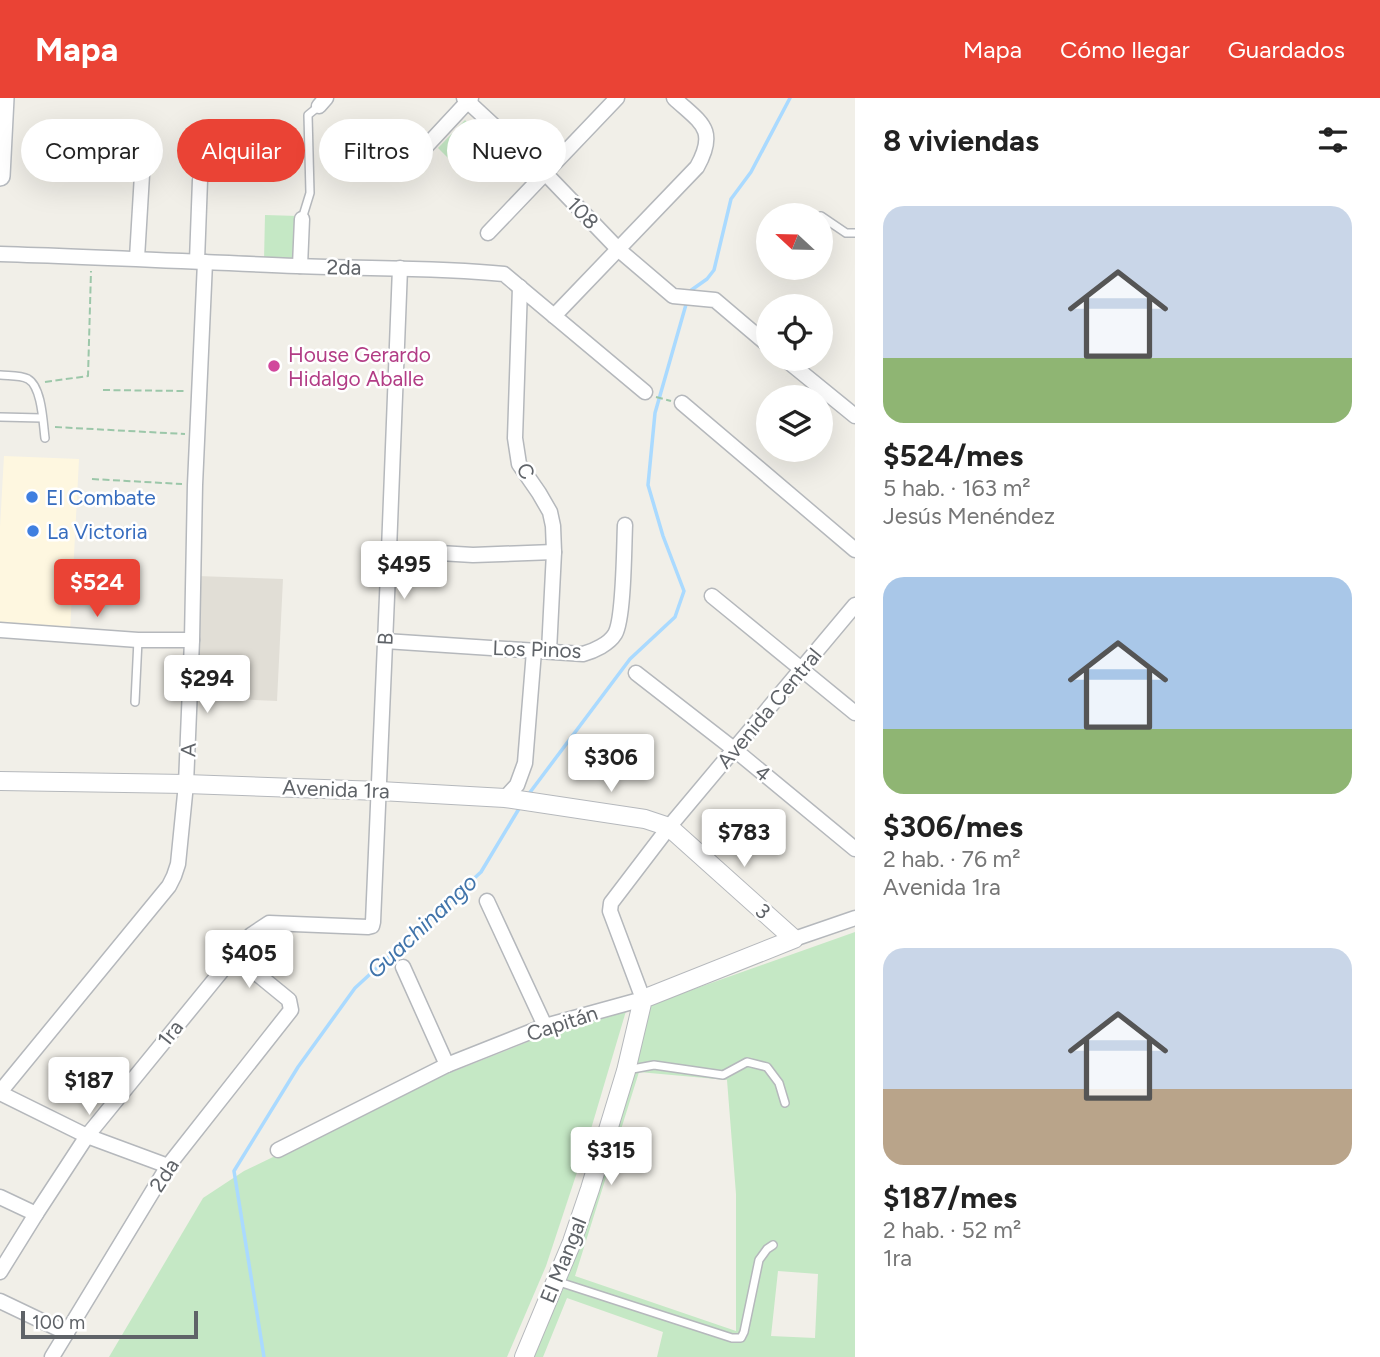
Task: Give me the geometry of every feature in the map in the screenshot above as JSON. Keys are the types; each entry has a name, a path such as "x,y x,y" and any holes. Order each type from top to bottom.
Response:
{"main road":[{"path":"0,176 4,98"}],"street":[{"path":"566,151 617,98"},
{"path":"554,316 697,167 706,151 707,138 703,125 674,98"},
{"path":"433,138 468,99"},
{"name":"108","path":"468,99 489,119"},
{"path":"137,258 142,182"},
{"name":"A","path":"0,1093 169,886 178,864 187,784 192,640 199,391 200,182"},
{"path":"488,233 536,182"},
{"name":"108","path":"554,182 618,250 673,296 715,300 756,335"},
{"path":"300,266 302,219"},
{"name":"2da","path":"0,254 504,274 648,394"},
{"name":"B","path":"372,926 380,790 400,268"},
{"name":"C","path":"520,287 515,438 519,464 550,512 553,526 549,651"},
{"path":"800,371 855,416"},
{"path":"675,402 855,550"},
{"name":"Los Pinos","path":"385,641 583,654 589,652 606,643 615,634 620,617 625,525"},
{"path":"390,550 473,555 554,552"},
{"path":"712,596 855,713"},
{"name":"Avenida Central","path":"643,999 610,911 611,903 669,827 855,605"},
{"path":"0,630 138,640 192,640"},
{"path":"510,798 525,763 534,650"},
{"name":"4","path":"636,673 855,849"},
{"name":"Avenida 1ra","path":"0,781 380,790 510,798 645,819 669,827"},
{"name":"3","path":"669,827 794,939"},
{"path":"487,901 545,1026"},
{"name":"Capitán","path":"278,1150 447,1065 545,1026 643,999 794,939 855,918"},
{"name":"1ra","path":"0,1272 87,1136 251,935 269,923 372,926"},
{"name":"2da","path":"52,1357 168,1166 291,1010 289,1000 234,955"},
{"path":"402,967 447,1065"},
{"name":"El Mangal","path":"524,1357 581,1215 626,1071 643,999"},
{"path":"0,1093 87,1136 168,1166"},
{"path":"0,1197 36,1214"},
{"path":"0,1301 67,1333"}],"lane":[{"path":"302,219 310,193 308,116 323,102"},
{"path":"833,224 846,233 855,233"},
{"path":"0,375 26,378 33,383 38,393 45,438"},
{"path":"0,416 43,422"},
{"path":"135,702 138,640"},
{"path":"626,1071 654,1065 723,1075 747,1062 767,1067 779,1083 785,1103"},
{"path":"556,1281 732,1338 741,1338 759,1260 773,1245"}],"path":[{"path":"33,383 88,376 92,257"},
{"path":"103,390 199,391"},
{"path":"648,394 675,402"},
{"path":"43,422 197,435"},
{"path":"92,479 195,485"}],"shaded area":[{"path":"4,456 79,459 70,632 0,628 0,527"},
{"path":"197,576 283,579 277,701 192,697"}],"green space":[{"path":"447,139 447,157 438,148"},
{"path":"265,215 298,216 297,262 264,261"},
{"path":"855,932 855,1357 657,1357 663,1332 567,1298 543,1357 534,1357 582,1239 649,1005","holes":["639,1072 727,1080 736,1194 736,1331 575,1276","778,1271 818,1274 815,1338 771,1336"]},
{"path":"626,1011 546,1266 507,1357 109,1357 203,1198 244,1171 432,1080 570,1025"}],"waterway":[{"name":"Guachinango","path":"689,294 714,270 731,199 751,172 790,98"},
{"name":"Guachinango","path":"528,795 630,659 675,617 684,591 663,536 648,485 655,413 687,301"},
{"name":"Guachinango","path":"264,1357 234,1171 298,1067 355,988 481,872 520,807"}],"place":[{"name":"House Gerardo Hidalgo Aballe","path":"274,366"},
{"name":"El Combate","path":"32,497"},
{"name":"La Victoria","path":"33,531"}]}
